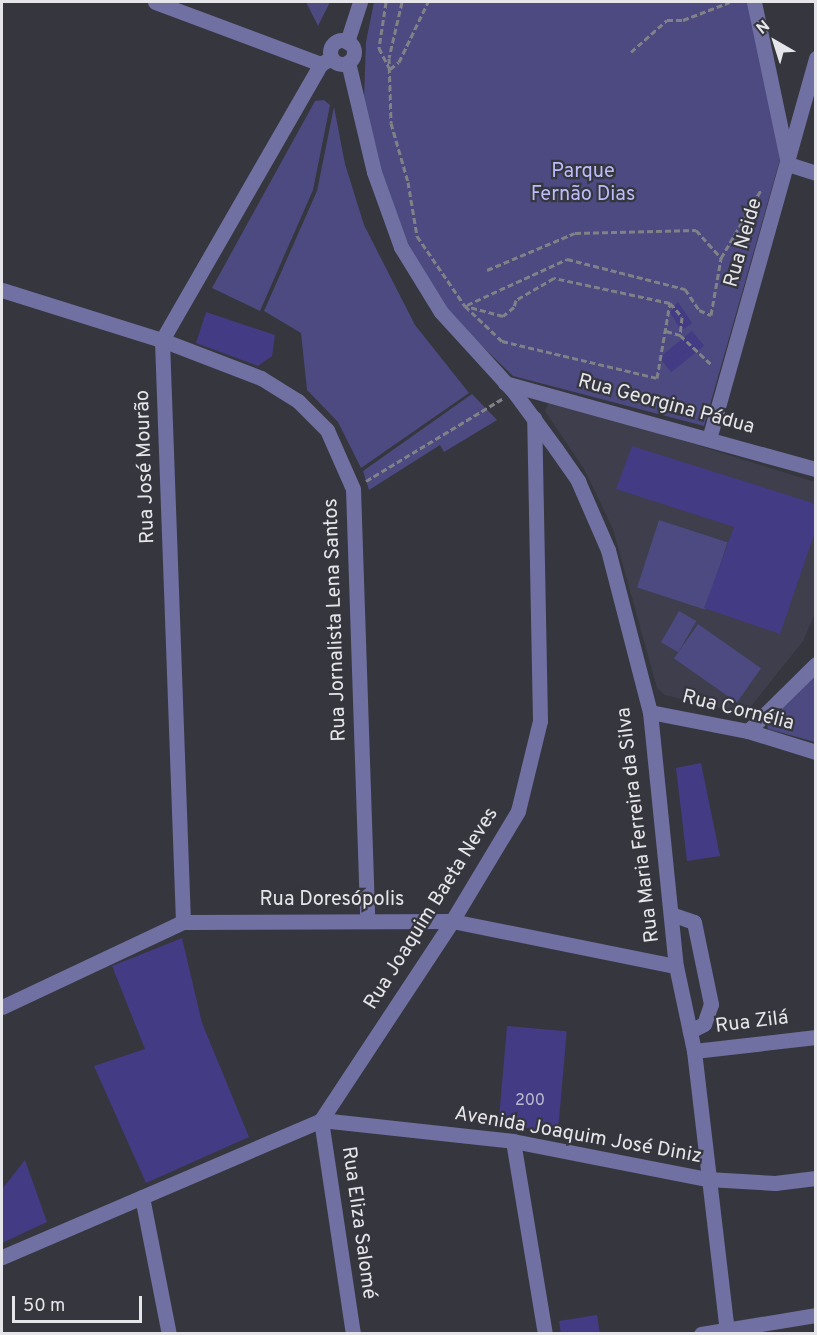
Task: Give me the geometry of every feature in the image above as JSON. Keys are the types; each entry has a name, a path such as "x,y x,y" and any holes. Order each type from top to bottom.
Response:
{"street":[{"path":"155,2 326,61 340,64 348,62"},
{"path":"162,340 334,44 347,42 360,2"},
{"path":"754,2 789,164 816,173"},
{"name":"Rua Maria Ferreira da Silva","path":"347,42 354,52 348,62 374,172 401,247 441,312 534,417 578,481 608,550 650,712 676,966 694,1051 707,1179 727,1332"},
{"name":"Rua Neide","path":"709,439 789,164 816,58"},
{"name":"Rua Jornalista Lena Santos","path":"2,290 162,340 261,378 298,401 327,430 354,489 367,921"},
{"name":"Rua José Mourão","path":"162,340 183,922"},
{"name":"Rua Georgina Pádua","path":"509,388 816,469"},
{"name":"Rua Joaquim Baeta Neves","path":"321,1120 452,921 518,811 540,722 534,417"},
{"path":"748,731 816,664"},
{"name":"Rua Cornélia","path":"650,712 748,731 816,752"},
{"path":"671,914 694,922 711,1004 704,1024 690,1031"},
{"name":"Rua Doresópolis","path":"2,1007 183,922 452,921 676,966"},
{"name":"Rua Zilá","path":"694,1051 816,1037"},
{"name":"Avenida Joaquim José Diniz","path":"2,1257 321,1120 513,1141 707,1179 775,1183 816,1179"},
{"name":"Rua Eliza Salomé","path":"321,1120 353,1334"},
{"path":"513,1141 545,1334"},
{"path":"142,1197 169,1334"},
{"path":"701,1334 727,1332 816,1315"}],"path":[{"path":"386,2 379,48 382,60 390,69"},
{"path":"402,2 391,46 388,106 408,182 417,236 465,306 502,341 657,378 670,303"},
{"path":"390,69 399,62 428,2"},
{"path":"631,52 667,20 683,20 730,2"},
{"path":"465,306 567,259 685,289 699,310 711,315 721,258 764,184"},
{"path":"487,270 575,233 696,230 721,258"},
{"path":"465,306 503,316 514,307 516,300 554,278 670,303 683,323 680,335"},
{"path":"666,331 680,335 726,376"},
{"path":"354,489 509,388"}],"shaded area":[{"path":"549,402 578,408 815,482 815,614 803,641 745,714 665,695 657,688 613,529 584,469 545,411"}],"green space":[{"path":"306,2 330,2 318,26"},
{"name":"Parque Fernão Dias","path":"374,2 750,2 781,156 704,426 513,376 459,324 431,289 396,219 372,142 364,99 366,42"},
{"path":"324,100 330,105 313,190 260,311 212,288 315,101"},
{"path":"334,107 345,164 364,225 415,325 469,393 361,468 338,422 307,390 301,333 264,311 317,191"},
{"path":"472,394 497,420 444,452 440,445 369,490 363,471"},
{"path":"659,520 727,542 706,610 637,588"},
{"path":"679,611 696,621 678,652 661,642"},
{"path":"698,624 761,668 737,703 674,658"},
{"path":"815,669 815,742 768,729 767,725"}],"building":[{"path":"678,302 692,323 681,331 670,312"},
{"path":"206,312 275,335 272,356 258,366 196,343"},
{"path":"692,331 704,346 671,372 659,357"},
{"path":"632,446 816,504 816,529 780,634 704,608 734,527 616,489"},
{"path":"701,763 720,856 687,861 676,768"},
{"path":"182,938 202,1023 249,1137 146,1183 94,1066 145,1049 112,966"},
{"path":"507,1026 567,1031 558,1131 498,1126"},
{"path":"25,1160 47,1222 2,1243 2,1189"},
{"path":"597,1315 600,1334 561,1334 559,1321"}]}
